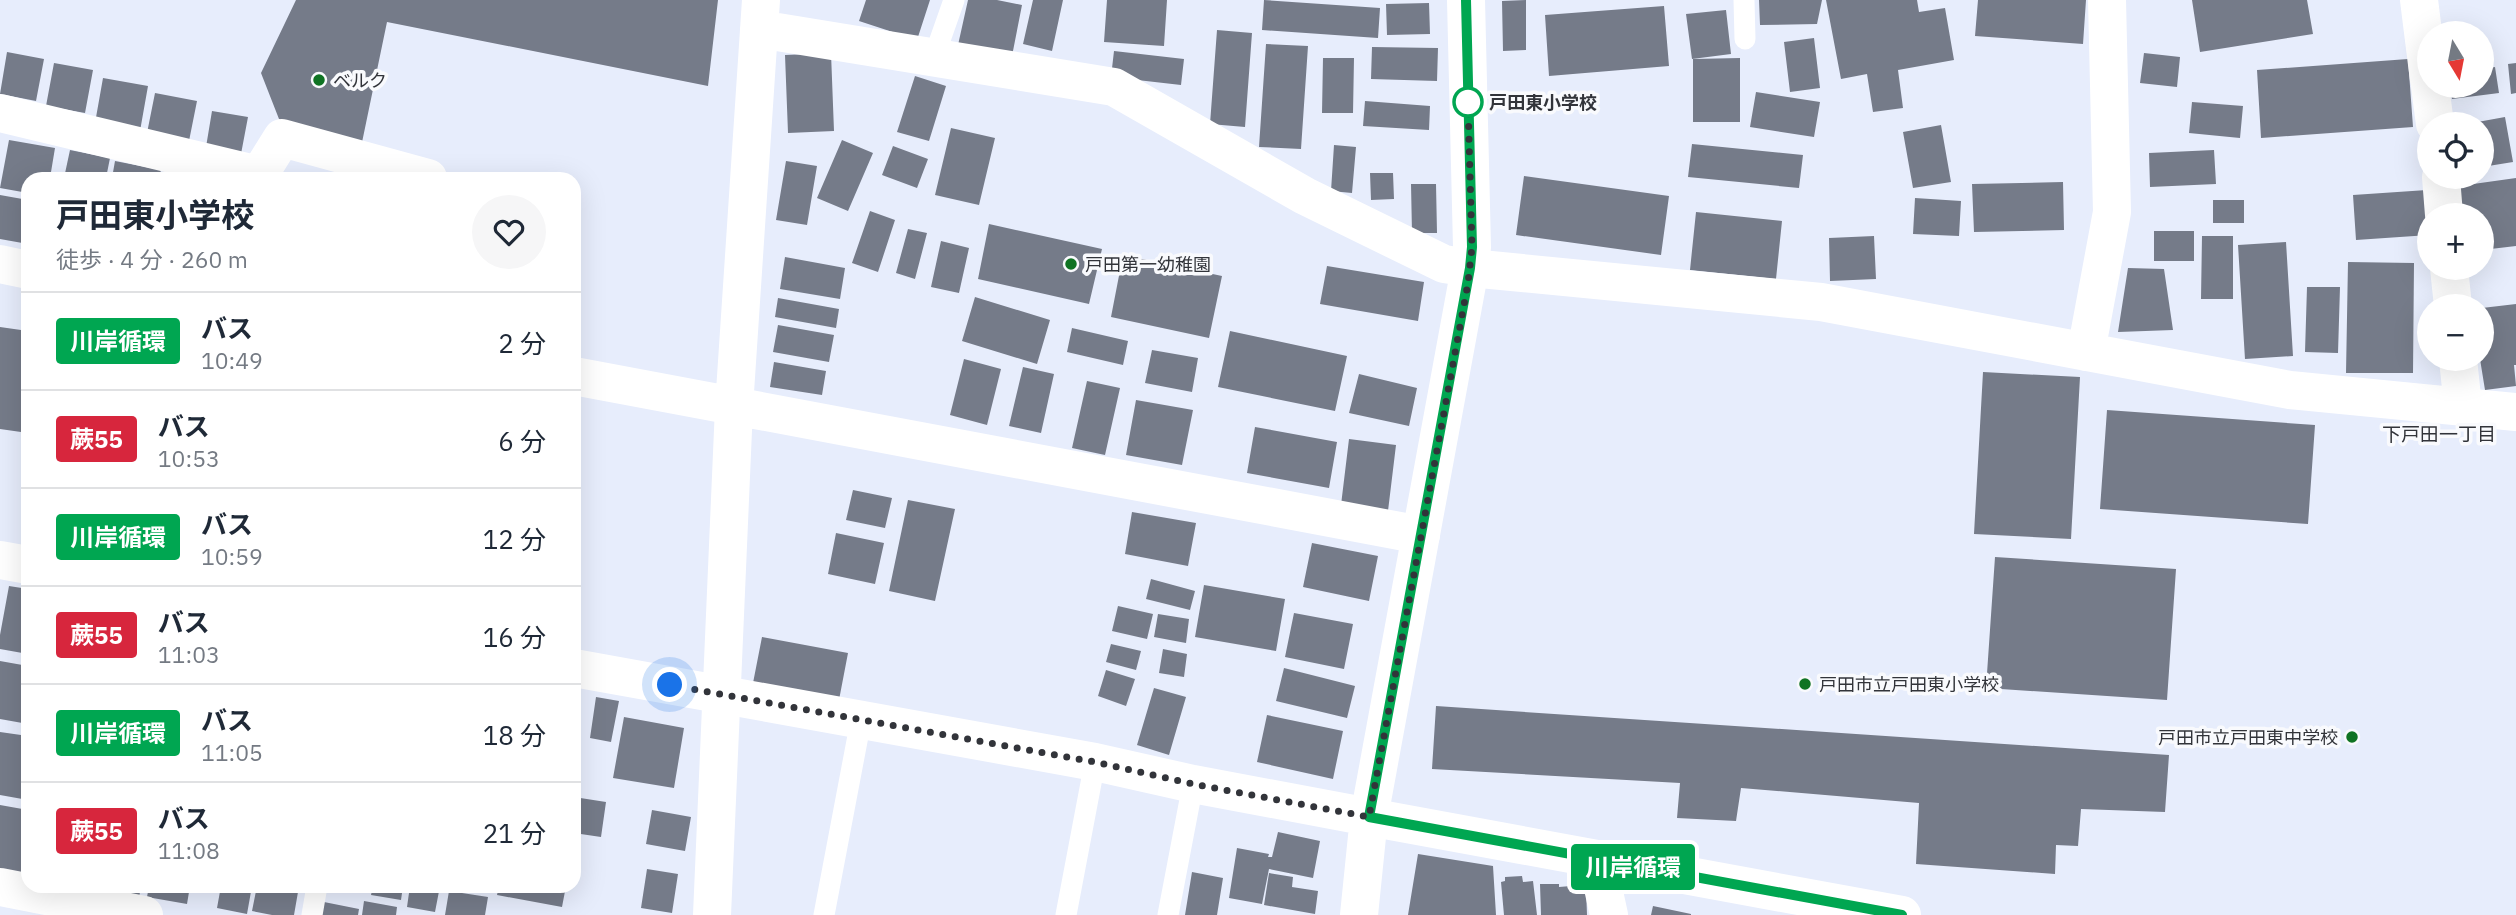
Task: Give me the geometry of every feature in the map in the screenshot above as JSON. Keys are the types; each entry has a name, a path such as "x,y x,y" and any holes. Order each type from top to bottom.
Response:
{"street":[{"path":"1359,915 1369,817 1470,268 1472,247 1466,0"},
{"path":"2086,352 2112,212 2107,0"},
{"path":"2419,0 2422,21"},
{"path":"712,915 734,407 760,14 934,57 1114,87 1305,196 1444,264 1821,302 2290,390 2516,412"},
{"path":"0,113 251,172"},
{"path":"260,172 282,138 406,172"},
{"path":"0,264 21,268"},
{"path":"2459,371 2463,407"},
{"path":"581,377 1421,535"},
{"path":"0,560 21,564"},
{"path":"581,669 1095,762 1193,784 1902,915"},
{"path":"1597,860 1609,915"},
{"path":"0,887 36,898 144,915"}],"lane":[{"path":"934,57 954,0"},
{"path":"1744,0 1745,39"},
{"path":"824,915 861,720"},
{"path":"1066,915 1095,762"},
{"path":"1168,915 1193,784"},
{"path":"312,915 316,893"}],"building":[{"name":"ベルク","path":"296,0 718,0 708,86 387,22 360,152 279,119 261,73"},
{"path":"866,0 930,0 917,40 859,21"},
{"path":"968,0 997,0 1022,5 1012,56 958,45"},
{"path":"1033,0 1063,0 1052,51 1023,44"},
{"path":"1107,0 1167,0 1164,46 1104,42"},
{"path":"1264,0 1380,8 1378,38 1262,30"},
{"path":"1526,0 1526,50 1503,51 1502,1"},
{"path":"1759,0 1822,0 1817,24 1760,25"},
{"path":"1826,0 1917,0 1919,12 1945,8 1954,60 1898,70 1903,108 1873,112 1867,74 1841,79"},
{"path":"1978,0 2086,0 2083,44 1975,36"},
{"path":"2192,0 2307,0 2313,34 2200,52"},
{"path":"1429,3 1430,34 1387,35 1386,4"},
{"path":"1664,6 1669,66 1549,76 1545,15"},
{"path":"1726,10 1731,54 1692,59 1686,14"},
{"path":"1217,30 1252,33 1245,127 1210,124"},
{"path":"1814,38 1820,88 1790,92 1784,42"},
{"path":"1266,44 1308,46 1301,149 1259,147"},
{"path":"1372,47 1438,48 1437,81 1371,79"},
{"path":"1114,51 1184,59 1181,85 1111,77"},
{"path":"7,52 44,59 36,101 0,94"},
{"path":"831,53 834,131 788,133 785,55"},
{"path":"2144,53 2180,57 2177,87 2140,83"},
{"path":"1323,58 1354,58 1353,113 1322,113"},
{"path":"1740,58 1740,122 1693,122 1693,59"},
{"path":"2408,59 2413,127 2261,138 2257,70"},
{"path":"54,63 93,70 85,113 46,106"},
{"path":"2516,63 2516,93 2511,94 2508,64"},
{"path":"2494,67 2499,93 2494,94"},
{"path":"915,76 946,86 929,141 897,132"},
{"path":"103,78 148,86 140,131 95,123"},
{"path":"1756,92 1820,102 1814,137 1750,127"},
{"path":"155,93 197,101 189,141 147,133"},
{"path":"1365,101 1430,106 1429,130 1363,126"},
{"path":"2192,102 2243,106 2240,138 2189,133"},
{"path":"212,111 248,117 241,154 206,147"},
{"path":"2505,117 2513,162 2494,165 2494,119"},
{"path":"1941,125 1951,182 1913,188 1903,132"},
{"path":"951,128 995,138 979,205 935,195"},
{"path":"9,140 55,148 51,172 21,172 21,192 0,188"},
{"path":"842,140 873,153 848,211 817,198"},
{"path":"1692,144 1803,155 1799,188 1688,177"},
{"path":"1334,145 1356,147 1352,193 1331,191"},
{"path":"893,146 928,159 917,188 882,175"},
{"path":"70,150 110,158 107,172 65,172"},
{"path":"2214,150 2216,184 2150,187 2149,153"},
{"path":"115,161 161,170 160,172 113,172"},
{"path":"786,161 817,166 807,225 776,220"},
{"path":"1370,173 1393,173 1394,199 1371,200"},
{"path":"1524,176 1669,196 1661,255 1516,235"},
{"path":"2516,178 2516,246 2494,249 2494,203 2461,203 2459,189 2494,189 2494,181"},
{"path":"2063,182 2064,230 1974,232 1972,184"},
{"path":"1411,184 1436,184 1437,233 1412,233"},
{"path":"2427,190 2428,203 2417,203 2417,236 2356,240 2353,195"},
{"path":"0,195 21,199 21,243 0,239"},
{"path":"1915,198 1961,201 1959,236 1913,234"},
{"path":"2213,200 2244,200 2244,223 2213,223"},
{"path":"870,211 895,220 878,272 852,263"},
{"path":"1696,212 1782,221 1776,279 1690,270"},
{"path":"989,224 1102,249 1089,304 978,279"},
{"path":"908,229 927,233 915,279 896,273"},
{"path":"2154,231 2194,231 2194,261 2154,261"},
{"path":"1874,236 1876,279 1830,281 1829,238"},
{"path":"2202,236 2233,236 2233,299 2201,299"},
{"path":"941,241 969,248 959,293 931,287"},
{"path":"2286,242 2293,356 2245,359 2238,245"},
{"path":"1123,255 1222,276 1209,338 1111,317"},
{"path":"785,257 845,268 840,299 780,289"},
{"path":"2348,262 2414,263 2413,373 2346,373"},
{"path":"1327,266 1424,282 1418,321 1320,304"},
{"path":"2128,268 2164,269 2173,330 2118,332"},
{"path":"2307,287 2340,287 2338,353 2305,352"},
{"path":"975,297 1050,320 1037,364 962,341"},
{"path":"778,298 839,309 836,328 775,317"},
{"path":"2516,304 2516,386 2485,390 2482,371 2494,371 2494,307"},
{"path":"778,325 834,335 829,362 773,352"},
{"path":"0,327 21,330 21,432 0,429"},
{"path":"1072,328 1128,341 1123,365 1067,352"},
{"path":"1230,331 1347,356 1335,411 1218,387"},
{"path":"1152,350 1198,358 1192,392 1145,383"},
{"path":"964,359 1001,369 987,425 950,415"},
{"path":"774,362 826,371 822,395 770,387"},
{"path":"1023,367 1054,374 1041,433 1009,426"},
{"path":"1983,372 2080,377 2071,539 1974,534"},
{"path":"1359,374 1417,388 1409,426 1349,413"},
{"path":"1087,381 1120,388 1105,455 1072,448"},
{"path":"1136,400 1193,410 1182,465 1126,455"},
{"path":"2107,410 2315,425 2308,524 2100,509"},
{"path":"1255,427 1337,442 1329,488 1247,473"},
{"path":"1349,439 1396,445 1388,511 1341,505"},
{"path":"853,490 892,498 885,528 846,520"},
{"path":"908,500 955,509 935,601 889,591"},
{"path":"1132,512 1196,523 1188,566 1125,554"},
{"path":"836,533 884,543 875,584 828,574"},
{"path":"1312,543 1378,556 1369,601 1303,587"},
{"path":"1995,557 2176,569 2167,700 1986,688"},
{"path":"1151,579 1195,591 1190,610 1146,599"},
{"path":"1204,585 1285,599 1276,651 1195,637"},
{"path":"9,586 21,588 21,653 0,649"},
{"path":"1118,606 1153,614 1147,639 1112,631"},
{"path":"1294,613 1353,624 1344,669 1285,657"},
{"path":"1158,614 1189,619 1186,643 1154,637"},
{"path":"762,637 848,653 839,700 753,683"},
{"path":"1111,644 1141,651 1136,670 1106,662"},
{"path":"1163,649 1187,654 1184,677 1159,673"},
{"path":"0,661 21,665 21,723 0,719"},
{"path":"1284,668 1355,686 1347,718 1276,701"},
{"path":"1106,670 1135,679 1126,706 1098,696"},
{"path":"1154,688 1186,697 1169,755 1137,745"},
{"path":"596,697 619,701 611,742 590,738"},
{"path":"1436,706 2169,755 2165,812 2081,809 2078,846 2056,845 2055,874 1916,864 1919,803 1741,788 1736,821 1677,818 1680,783 1432,769"},
{"path":"1267,715 1343,731 1333,779 1257,762"},
{"path":"624,717 684,728 674,788 613,778"},
{"path":"0,732 21,735 21,799 0,795"},
{"path":"581,798 606,802 601,837 581,834"},
{"path":"0,805 21,809 21,875 0,871"},
{"path":"652,810 691,817 685,851 646,844"},
{"path":"1278,832 1320,841 1313,878 1269,869 1262,904 1229,898 1237,848 1269,854 1268,857 1272,857"},
{"path":"1418,854 1493,866 1496,915 1408,915"},
{"path":"647,869 678,874 672,913 641,908"},
{"path":"1192,872 1223,878 1217,915 1185,915"},
{"path":"1269,873 1293,877 1292,887 1318,891 1315,914 1264,905"},
{"path":"1522,876 1523,882 1533,881 1537,915 1504,915 1501,882 1505,881 1505,877"},
{"path":"1540,884 1559,884 1559,887 1571,886 1571,889 1586,888 1587,915 1541,915"},
{"path":"111,893 140,893 139,898"},
{"path":"148,893 189,893 187,904 147,897"},
{"path":"220,893 251,893 247,914 217,908"},
{"path":"256,893 298,893 294,915 252,911"},
{"path":"371,893 402,893 401,900"},
{"path":"409,893 439,893 435,912 407,907"},
{"path":"449,893 488,897 485,915 445,915"},
{"path":"497,893 565,893 562,907"},
{"path":"364,901 397,907 396,915 362,915"},
{"path":"324,902 359,909 358,915 322,915"},
{"path":"1653,906 1691,914 1691,915 1651,915"}],"bus line":[{"name":"川岸循環","path":"1466,0 1472,247 1470,268 1369,817 1902,915"}],"place":[{"name":"ベルク","path":"319,80"},
{"name":"戸田東小学校","path":"1468,102"},
{"name":"戸田第一幼稚園","path":"1071,264"},
{"name":"戸田市立戸田東小学校","path":"1805,684"},
{"name":"戸田市立戸田東中学校","path":"2352,737"}],"district":[{"name":"下戸田一丁目","path":"2439,434"}],"route":[{"path":"670,685 1095,762 1193,784 1369,817 1468,283 1472,247 1468,102"}]}
